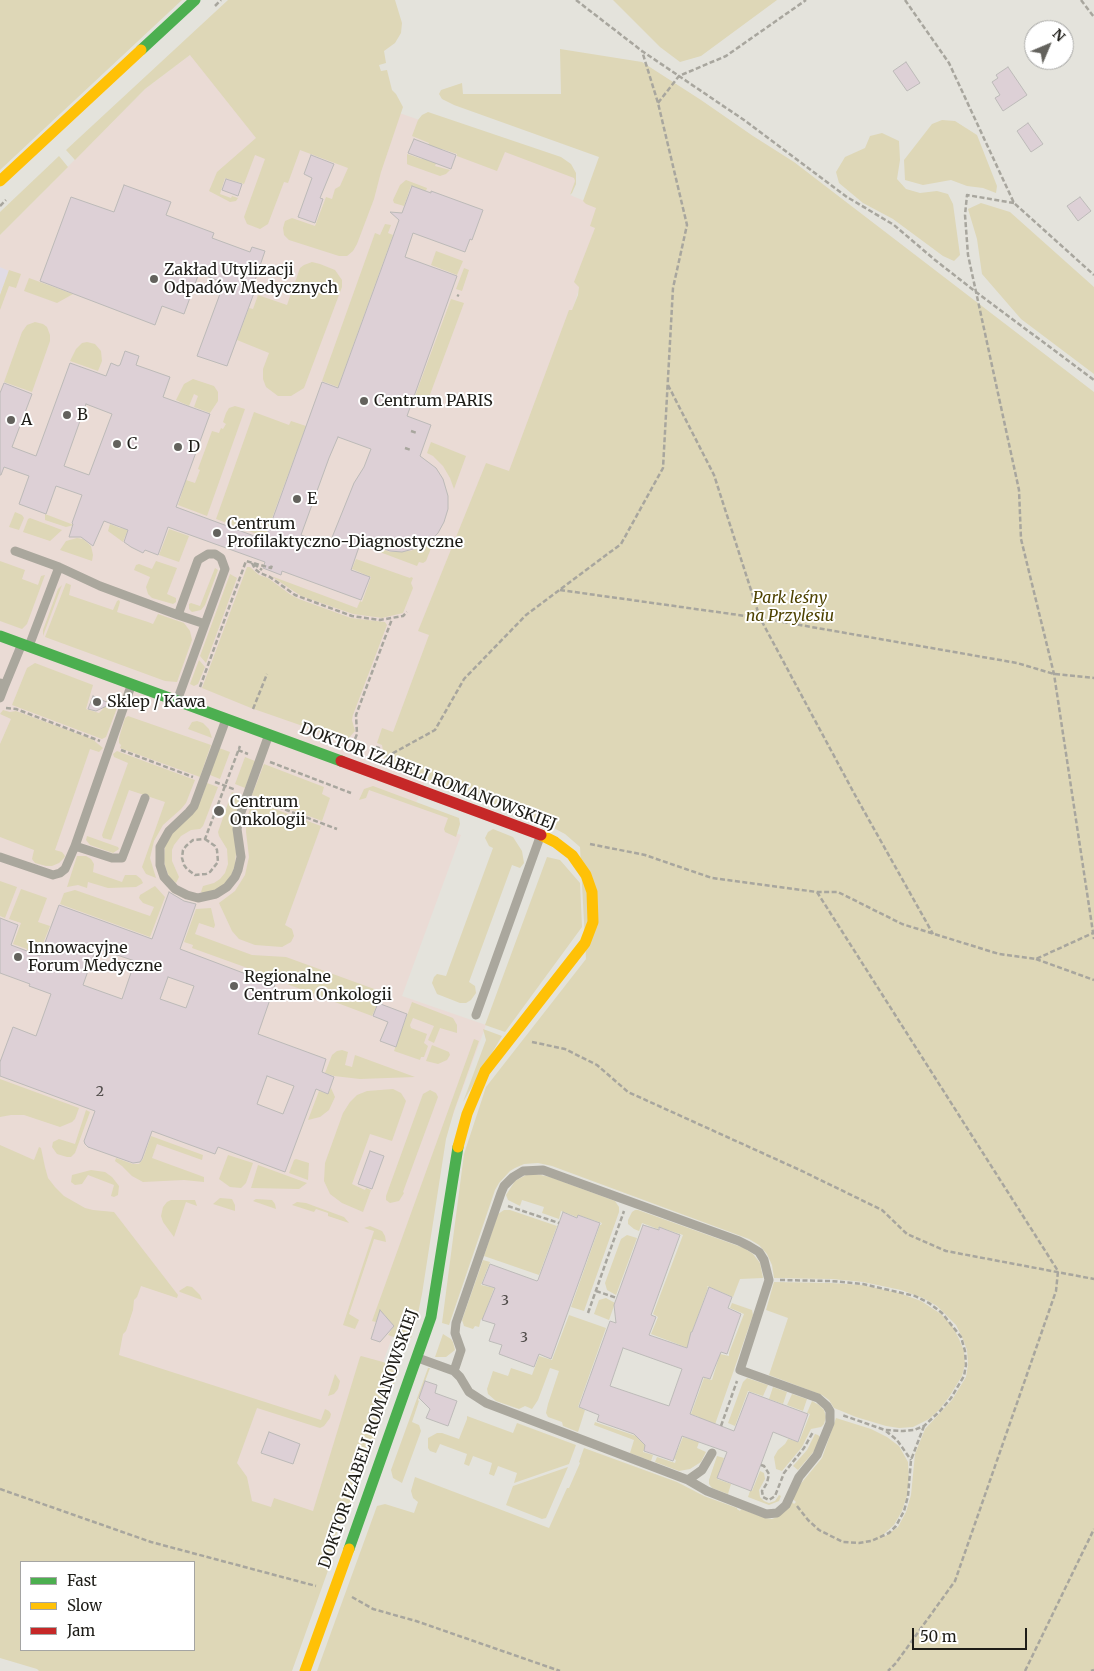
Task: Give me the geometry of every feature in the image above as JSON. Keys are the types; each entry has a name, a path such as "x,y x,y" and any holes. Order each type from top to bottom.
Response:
{"street":[{"path":"0,181 195,0"},
{"name":"DOKTOR IZABELI ROMANOWSKIEJ","path":"0,636 541,835 555,842 572,855 586,874 592,892 593,922 585,943 485,1072 467,1114 454,1165 435,1298 427,1330 304,1671"}],"lane":[{"path":"15,551 59,567 100,586 205,624"},
{"path":"177,701 226,569 221,558 215,554 208,554 198,560 178,615"},
{"path":"0,698 3,684 26,645 59,567"},
{"path":"0,857 53,875 65,869 75,846 132,684"},
{"path":"226,719 194,806 169,831 160,847 159,859 162,872 168,883 187,895 204,897 221,892 231,882 238,870 241,849 238,836 238,822 269,735"},
{"path":"75,846 112,858 122,858 145,798"},
{"path":"476,1016 541,835"},
{"path":"417,1358 454,1371 469,1392 486,1403 688,1480 707,1491 766,1514 772,1514 782,1509 788,1500 793,1486 817,1456 830,1423 830,1411 818,1398 740,1370 768,1280 768,1272 759,1252 749,1246 628,1200 554,1173 536,1169 523,1170 513,1177 504,1186 497,1202 456,1322 455,1333 462,1350 454,1371"},
{"path":"688,1480 702,1470 712,1453"}],"path":[{"path":"576,0 642,51 744,120 847,197 894,225 976,292 1094,380"},
{"path":"658,103 679,76 726,56 806,0"},
{"path":"905,0 949,63 1014,203 1094,276"},
{"path":"1081,0 1094,16"},
{"path":"382,760 435,730 464,679 526,615 621,544 663,468 672,288 687,224 658,103 642,51"},
{"path":"1014,203 967,195 965,215 968,255 1019,490 1021,539 1054,674 1094,939"},
{"path":"668,384 714,476 760,618 855,795 934,934"},
{"path":"411,431 417,433"},
{"path":"405,448 411,450"},
{"path":"198,690 246,561 262,570"},
{"path":"252,564 271,568 272,565"},
{"path":"252,564 260,573 270,577 295,595 352,616 380,620 403,616 407,612"},
{"path":"560,590 760,618 1017,663 1054,674 1094,678"},
{"path":"355,739 358,734 356,715 392,619"},
{"path":"253,711 267,674"},
{"path":"205,840 238,750 351,793"},
{"path":"208,780 337,829"},
{"path":"193,840 205,840 215,846 218,862 210,872 195,874 184,865 182,858 183,850 193,840"},
{"path":"586,843 645,855 712,878 817,892 838,892 902,924 1000,954 1036,959 1094,980"},
{"path":"817,892 1058,1271 1056,1291 955,1580 896,1663 888,1671"},
{"path":"1036,959 1093,933"},
{"path":"511,1037 566,1049 597,1064 628,1092 802,1171 882,1210 908,1234 946,1251 1094,1279"},
{"path":"588,1314 628,1200"},
{"path":"497,1202 559,1223"},
{"path":"768,1280 831,1281 863,1284 915,1296 929,1303 942,1313 961,1338 966,1351 964,1376 951,1398 924,1426 914,1430 885,1430 830,1411"},
{"path":"596,1291 616,1298"},
{"path":"720,1426 740,1370"},
{"path":"788,1500 794,1502 808,1520 819,1530 843,1542 859,1543 871,1541 889,1533 896,1526 904,1511 908,1496 911,1460 924,1426"},
{"path":"885,1430 897,1440 911,1460"},
{"path":"761,1465 764,1466 769,1474 762,1492 763,1498 769,1500 775,1496 787,1469 804,1448 811,1434 814,1431 826,1432"},
{"path":"0,1489 151,1542 348,1594 373,1609 416,1621 560,1671"},
{"path":"1025,1671 1094,1529"}],"shaded area":[{"name":"Centrum Onkologii","path":"190,55 388,109 574,174 575,181 570,195 604,209 426,779 416,803 458,818 453,832 461,835 402,996 486,1025 429,1181 418,1265 310,1566 0,1476 0,295 9,271 0,267 0,235 145,89"},
{"path":"0,267 9,270 0,295"}],"green space":[{"path":"0,0 182,0 0,170"},
{"path":"228,0 395,0 402,23 401,33 395,43 384,51 386,63 379,65 381,71 387,70 392,90 403,107 374,199 357,244 347,256 339,256 289,240 284,235 283,228 285,221 292,218 315,226 326,197 332,199 335,189 340,186 348,168 300,150 288,183 284,182 268,224 260,229 247,224 244,217 265,159 255,155 244,184 225,178 220,194 231,198 232,196 238,198 236,201 230,202 209,191 217,172 256,138 190,55 145,89 75,160 66,150"},
{"path":"613,0 777,0 701,56 680,62 660,47"},
{"name":"Park leśny na Przylesiu","path":"560,49 642,62 794,162 1094,392 1094,1671 317,1671 377,1506 385,1504 414,1513 418,1502 413,1498 411,1491 415,1477 549,1528 580,1463 584,1448 677,1482 740,1511 741,1509 772,1519 777,1517 792,1502 794,1504 796,1502 793,1499 798,1487 822,1458 836,1418 871,1429 887,1437 899,1446 908,1462 907,1496 902,1511 894,1525 882,1538 898,1527 906,1512 911,1495 915,1454 925,1429 952,1400 966,1377 968,1365 967,1350 956,1325 937,1306 923,1298 901,1290 863,1282 832,1279 774,1278 772,1265 767,1254 759,1245 749,1239 552,1166 538,1163 524,1164 515,1168 499,1183 449,1325 442,1323 464,1154 486,1087 586,959 580,847 565,834 546,823 392,767 387,764 382,745 377,743 382,728 393,732 429,635 418,631 486,463 509,471 569,310 572,310 578,295 579,287 574,282 595,228 590,226 596,208 583,201 599,157 454,105 442,99 439,94 441,90 462,83 463,94 561,94"},
{"path":"428,112 561,157 571,164 576,173 576,184 572,193 570,195 575,181 574,178 505,152 497,171 442,149 435,166 450,170 446,174 440,176 407,164 407,154 422,159 429,143 412,136 418,120"},
{"path":"942,120 955,121 977,135 997,186 996,193 951,180 923,185 905,180 904,160 932,124"},
{"path":"882,133 899,141 900,160 897,179 906,189 920,193 937,191 948,194 953,204 960,255 954,261 943,256 893,219 863,203 839,183 836,172 845,157 865,148 870,136"},
{"path":"59,156 68,167 0,235 0,212"},
{"path":"406,180 427,188 426,191 411,186 404,206 394,203 393,200 400,185"},
{"path":"981,203 1010,212 1094,287 1094,374 1021,319 982,274 977,239 968,209"},
{"path":"385,224 391,225 388,233 393,235 338,387 322,381 375,233 380,235"},
{"path":"436,251 463,261 457,275 431,265"},
{"path":"312,262 335,270 342,280 342,287 304,388 291,396 278,396 266,387 263,379 263,369 269,353 237,340 249,308 253,309 258,295 287,305 300,268"},
{"path":"464,268 469,270 462,291 456,289"},
{"path":"9,270 21,274 16,288 9,286 0,310 0,295"},
{"path":"29,278 73,294 57,303 24,291"},
{"path":"451,299 464,303 428,400 424,400 415,396"},
{"path":"35,322 47,327 50,341 32,392 4,382 22,332 27,325"},
{"path":"82,343 95,344 101,351 102,361 98,371 70,361 76,349"},
{"path":"193,379 214,386 218,392 218,401 210,413 194,407 198,396 194,394 189,406 176,400 184,384"},
{"path":"235,406 245,409 207,516 178,505 186,480 195,483 212,431 219,433 221,428 223,429 226,424 223,422 226,413 229,408"},
{"path":"254,412 289,425 291,421 306,426 265,537 216,519"},
{"path":"431,442 466,456 454,489 443,466 427,453"},
{"path":"15,512 24,518 19,530 9,527"},
{"path":"45,514 74,525 66,527 45,520"},
{"path":"30,518 62,530 50,541 23,532"},
{"path":"110,524 128,529 123,542 108,531"},
{"path":"169,529 189,536 179,562 159,555"},
{"path":"77,538 83,539 91,546 92,561 60,550 66,541"},
{"path":"435,538 426,561 423,563 419,562 417,566 369,548 370,545 390,552 410,551 422,547"},
{"path":"356,559 413,578 411,583 413,588 403,613 382,618 353,614 301,596 271,576 357,608 360,601 362,602 371,577 352,569"},
{"path":"0,561 25,570 22,579 38,585 41,576 45,575 27,624 22,629 0,621"},
{"path":"156,561 177,568 167,594 176,598 176,602 173,604 152,598 148,594 146,587 150,577 134,570 136,565 139,564 152,569"},
{"path":"247,567 250,567 259,575 268,578 299,599 351,618 385,622 387,625 353,715 352,720 355,731 347,740 251,708 202,688"},
{"path":"215,568 218,570 205,605 201,610 192,612 189,609 189,604 200,606"},
{"path":"230,574 237,578 206,663 200,656"},
{"path":"66,583 71,585 69,595 113,610 119,600 117,612 153,624 158,614 184,623 190,631 192,640 177,682 165,681 45,637"},
{"path":"62,585 43,636 43,630 58,589"},
{"path":"199,660 205,667 198,684 194,686 190,684"},
{"path":"35,663 93,685 86,709 99,713 103,709 110,693 117,708 106,737 102,739 12,705 27,668"},
{"path":"3,710 16,711 92,739 103,748 99,752 90,749 55,850 62,852 65,856 59,863 52,866 35,863 32,859 34,850 0,837 0,744 11,719 0,714"},
{"path":"128,716 211,745 200,777 120,748 119,738 125,718"},
{"path":"192,722 203,723 209,729 212,738 188,729"},
{"path":"219,748 230,752 220,779 210,775"},
{"path":"117,751 195,780 186,803 163,825 154,841 150,858 156,878 146,874 142,867 165,802 129,790 111,840 103,838 102,835 128,763 114,757 113,754"},
{"path":"245,757 255,761 245,788 235,784"},
{"path":"264,764 324,787 322,794 330,798 322,821 252,795"},
{"path":"207,783 218,787 203,826 181,836 172,850 172,861 179,877 176,883 169,877 165,866 165,846 173,832 192,814 201,800"},
{"path":"373,786 459,818 460,824 456,837 445,832 444,829 448,818 369,790 366,798 359,800 364,789"},
{"path":"232,792 242,796 233,822 236,853 235,865 231,876 223,885 214,891 203,893 201,892 203,886 220,879 225,873 228,864 227,849 218,832"},
{"path":"253,801 321,826 285,925 292,929 294,936 291,942 282,947 255,945 239,939 232,931 219,903 235,891 245,875 249,857 246,820"},
{"path":"493,829 513,837 522,851 524,863 520,868 512,865 469,982 475,986 476,993 471,1000 466,1003 460,1003 437,994 432,983 437,974 446,976 493,848 489,846 485,838 488,832"},
{"path":"87,836 119,849 113,853 90,845 86,840"},
{"path":"77,856 86,856 91,859 94,864 93,872 122,882 125,875 136,875 143,883 136,887 108,888 88,882 87,888 78,885 67,887"},
{"path":"547,857 560,860 580,883 582,927 505,1032 485,1025"},
{"path":"0,881 17,887 5,918 0,916"},
{"path":"155,886 165,897 150,937 60,904 64,893 75,890 150,916 154,907 143,903 139,898 140,895"},
{"path":"21,889 47,898 38,922 50,926 34,966 23,962 27,949 13,944 21,923 9,919"},
{"path":"211,908 214,928 199,923 195,934 252,955 286,957 388,994 387,998 381,996 372,1016 287,984 290,977 280,973 278,979 192,948 193,945 184,942 196,909"},
{"path":"412,1002 453,1018 457,1025 457,1033 440,1028 434,1043 428,1040 434,1026 413,1018 410,1025 411,1028 427,1034 424,1043 428,1046 424,1057 421,1057 420,1060 394,1051"},
{"path":"483,1029 502,1036 463,1102 486,1040"},
{"path":"474,1039 479,1041 446,1139 416,1323 411,1338 402,1340 388,1335 394,1326 384,1314 378,1316 376,1322 372,1321"},
{"path":"432,1045 449,1052 450,1055 447,1060 438,1064 426,1061"},
{"path":"342,1050 348,1052 345,1065 352,1067 355,1055 415,1077 360,1079 325,1073 332,1055"},
{"path":"0,1079 79,1108 75,1119 60,1127 24,1115 0,1117"},
{"path":"331,1088 335,1097 329,1110 320,1117 308,1120 319,1091 328,1094"},
{"path":"393,1089 401,1093 406,1101 392,1141 370,1134 352,1184 365,1190 366,1188 371,1190 363,1212 342,1203 330,1194 324,1181 325,1163 343,1113 350,1102 357,1095 367,1091"},
{"path":"430,1090 436,1093 438,1097 404,1193 399,1201 390,1203 386,1200 386,1196 423,1094"},
{"path":"86,1110 90,1112 75,1153 71,1157 57,1154 52,1147 53,1142 59,1139 75,1144"},
{"path":"151,1136 203,1155 202,1160 157,1144 152,1158 204,1177 204,1182 184,1180 143,1182 132,1176 115,1161 116,1158 133,1164 139,1164 143,1159"},
{"path":"0,1145 34,1160 39,1147 41,1148 48,1178 55,1187 64,1196 85,1208 114,1212 178,1295 177,1298 141,1286 134,1300 133,1310 126,1331 123,1334 119,1355 321,1420 325,1409 329,1411 331,1414 330,1418 320,1428 257,1408 237,1463 247,1477 252,1501 271,1507 274,1498 313,1511 360,1357 393,1366 398,1373 345,1522 341,1521 336,1536 340,1537 292,1671 39,1671 0,1658"},
{"path":"228,1155 253,1163 246,1183 241,1188 230,1187 219,1179"},
{"path":"296,1159 309,1163 308,1180 289,1173"},
{"path":"258,1165 307,1183 299,1189 251,1188"},
{"path":"91,1170 105,1172 112,1177 119,1186 118,1195 111,1196 114,1185 88,1175 82,1184 75,1185 71,1182 72,1175"},
{"path":"536,1174 550,1177 615,1201 619,1207 619,1212 584,1311 571,1307 602,1223 561,1211 559,1219 542,1213 544,1207 522,1200 520,1206 508,1200 506,1195 515,1181 526,1175"},
{"path":"220,1198 232,1199 235,1211 213,1204"},
{"path":"256,1199 272,1200 276,1209 253,1201"},
{"path":"171,1200 195,1200 197,1206 186,1202 174,1237 161,1216 163,1207"},
{"path":"297,1202 306,1203 344,1217 349,1223 328,1216 328,1213 316,1209 314,1212 292,1205"},
{"path":"504,1210 510,1210 557,1226 539,1275 484,1256 498,1214"},
{"path":"635,1210 744,1248 753,1254 760,1263 763,1278 740,1279 733,1297 707,1286 708,1288 690,1333 692,1334 688,1348 651,1334 658,1317 653,1314 683,1235 642,1223 639,1231 634,1229 628,1224 628,1220"},
{"path":"370,1226 382,1231 386,1242 374,1239 349,1314 359,1320 355,1329 343,1325 374,1231 364,1228"},
{"path":"627,1235 637,1238 616,1295 607,1290 605,1283 621,1239"},
{"path":"483,1260 490,1262 481,1285 494,1288 479,1327 475,1326 473,1329 464,1326 462,1320"},
{"path":"774,1282 862,1285 899,1293 921,1301 941,1314 953,1327 964,1351 965,1364 962,1376 939,1410 929,1419 913,1427 899,1428 886,1426 834,1408 829,1400 822,1395 769,1375 788,1318 766,1310"},
{"path":"187,1286 192,1287 202,1300 179,1291"},
{"path":"606,1298 615,1303 609,1320 594,1314 599,1300"},
{"path":"732,1303 752,1310 753,1315 711,1436 698,1419 699,1417 691,1414 704,1378 712,1380 720,1354 729,1356 744,1314 730,1308"},
{"path":"569,1315 606,1328 578,1407 585,1410 578,1432 563,1426 562,1422 548,1417 546,1413 559,1371 550,1368 538,1400 532,1409 525,1406 519,1409 496,1401 488,1394 487,1389 493,1371 508,1376 511,1368 532,1375 539,1356 552,1360"},
{"path":"443,1334 451,1339 455,1350 446,1357 435,1357"},
{"path":"428,1368 430,1368 412,1422 419,1425 421,1431 402,1483 393,1478 391,1470"},
{"path":"335,1374 340,1381 338,1389 334,1394 328,1396"},
{"path":"747,1378 768,1385 763,1396 748,1391 735,1426 728,1423 743,1382"},
{"path":"773,1387 787,1392 783,1404 769,1399"},
{"path":"792,1394 807,1399 803,1411 787,1405"},
{"path":"812,1401 824,1410 826,1417 824,1424 821,1427 811,1429 802,1447 782,1471 776,1469 774,1457 778,1450 788,1439 799,1442 810,1414 807,1413"},
{"path":"467,1416 513,1433 517,1423 576,1445 569,1464 514,1483 517,1473 498,1466 494,1476 489,1474 492,1463 473,1456 469,1466 464,1464 467,1454 440,1444 436,1453 430,1451 428,1448 428,1438 437,1433 459,1439"},
{"path":"595,1422 636,1436 653,1429 643,1452 653,1455 651,1461 630,1453 634,1440 594,1425"},
{"path":"815,1434 820,1437 815,1450 798,1470 793,1466 807,1450"},
{"path":"683,1437 699,1442 697,1448 706,1452 701,1462 690,1469 679,1471 655,1462 657,1457 675,1463 676,1460 674,1459"},
{"path":"717,1456 724,1458 717,1479 731,1484 728,1494 712,1488 709,1484"},
{"path":"568,1467 546,1518 542,1519 506,1505 513,1486"},
{"path":"760,1471 764,1473 765,1479 759,1490 760,1497 769,1503 775,1501 779,1495 781,1496 779,1501 769,1505 748,1497"}],"building":[{"path":"906,62 920,83 907,91 893,71"},
{"path":"1008,67 1027,95 1003,111 995,98 1000,95 992,82 998,78 996,75"},
{"path":"1028,123 1043,144 1031,152 1017,131"},
{"path":"414,139 456,155 451,169 408,153"},
{"path":"311,155 334,164 320,198 323,199 315,223 298,217 312,178 304,174"},
{"path":"226,179 242,184 238,196 222,190"},
{"name":"Zakład Utylizacji Odpadów Medycznych","path":"124,185 171,202 166,215 214,233 212,238 250,252 252,247 265,251 251,292 254,293 227,366 197,356 224,283 199,273 184,314 162,306 155,325 40,281 71,197 114,212"},
{"path":"412,186 483,210 472,240 470,239 465,252 413,233 405,257 457,276 407,416 431,425 420,456 436,468 443,479 448,496 448,509 438,533 429,542 417,548 402,552 390,551 361,541 351,570 370,577 361,600 282,571 281,575 263,568 265,562 168,527 158,555 145,550 143,553 131,547 124,542 128,530 104,521 93,546 81,537 69,537 82,495 56,486 46,514 19,504 29,476 4,467 0,475 0,393 4,383 32,394 12,447 36,456 70,363 106,376 111,363 120,365 125,351 139,356 136,365 170,377 163,397 210,414 176,507 265,540 322,382 338,388 399,220 390,212 402,213","holes":["86,404 112,414 89,475 64,466","338,437 371,449 364,467 354,483 329,545 301,535"]},
{"path":"1080,197 1091,211 1078,221 1067,206"},
{"path":"93,696 111,704 96,711 88,709"},
{"path":"169,892 184,901 196,904 180,949 275,985 258,1034 326,1059 322,1072 334,1077 328,1094 316,1089 285,1172 218,1147 215,1154 152,1131 142,1159 140,1162 133,1163 88,1147 85,1144 84,1141 95,1111 0,1076 0,1062 13,1027 36,1036 51,994 0,973 0,918 18,925 11,945 40,956 59,905 152,939","holes":["96,948 135,961 122,999 83,985","168,977 194,986 186,1008 160,999","267,1076 294,1086 283,1114 257,1104"]},
{"path":"378,1003 407,1014 396,1047 380,1041 388,1022 373,1016"},
{"path":"370,1151 384,1156 372,1189 358,1184"},
{"path":"563,1212 577,1218 578,1215 600,1223 551,1359 539,1354 534,1367 499,1354 502,1345 489,1341 495,1324 482,1320 495,1288 482,1284 490,1264 537,1281"},
{"path":"643,1225 659,1230 659,1227 680,1235 651,1315 656,1317 649,1335 687,1348 691,1332 709,1287 732,1297 728,1308 741,1314 727,1354 721,1352 710,1379 703,1377 690,1414 734,1431 749,1392 808,1414 798,1442 773,1432 751,1491 717,1478 727,1452 682,1436 673,1461 644,1451 645,1445 634,1434 597,1421 599,1415 579,1407 610,1321 616,1323 614,1305","holes":["623,1348 682,1369 669,1406 610,1386"]},
{"path":"380,1310 394,1326 380,1342 371,1339"},
{"path":"425,1381 437,1385 435,1393 457,1401 448,1426 426,1418 430,1409 419,1398"},
{"path":"269,1432 300,1444 293,1464 261,1453"}],"traffic: fast":[{"path":"141,50 195,0"},
{"path":"0,636 341,761"},
{"path":"349,1549 431,1317 458,1147"}],"traffic: slow":[{"path":"0,181 141,50"},
{"path":"458,1147 467,1114 485,1071 585,943 593,922 592,892 586,875 572,855 555,842 541,835"},
{"path":"305,1671 349,1549"}],"traffic: jam":[{"path":"341,761 541,835"}],"place":[{"name":"Zakład Utylizacji Odpadów Medycznych","path":"154,279"},
{"name":"Centrum PARIS","path":"364,401"},
{"name":"B","path":"67,415"},
{"name":"A","path":"11,420"},
{"name":"C","path":"117,444"},
{"name":"D","path":"178,447"},
{"name":"E","path":"297,499"},
{"name":"Centrum Profilaktyczno-Diagnostyczne","path":"217,533"},
{"name":"Sklep / Kawa","path":"97,702"},
{"name":"Centrum Onkologii","path":"219,811"},
{"name":"Innowacyjne Forum Medyczne","path":"18,957"},
{"name":"Regionalne Centrum Onkologii","path":"234,986"}]}
